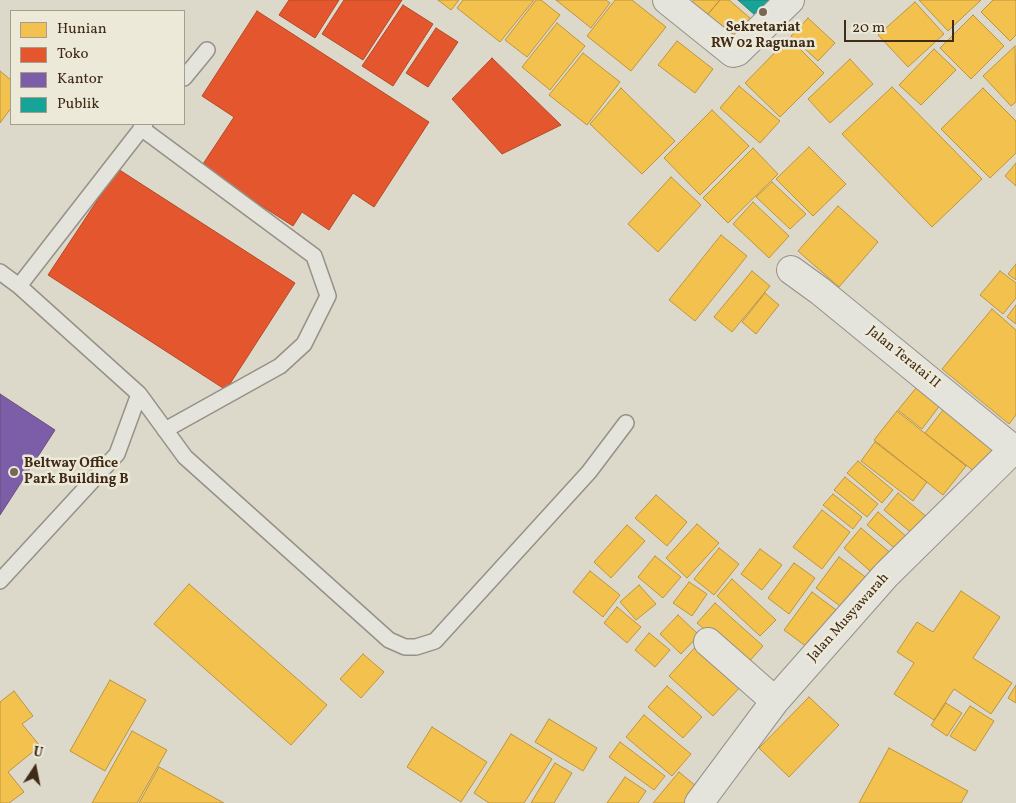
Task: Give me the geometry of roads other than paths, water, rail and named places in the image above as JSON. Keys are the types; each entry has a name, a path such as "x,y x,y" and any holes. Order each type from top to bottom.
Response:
{"street":[{"path":"667,0 733,53 737,52 790,0"},
{"name":"Jalan Teratai II","path":"791,270 820,291 1015,448"},
{"name":"Jalan Musyawarah","path":"699,803 776,701 886,575 1015,448"},
{"path":"708,642 776,701"}],"lane":[{"path":"185,77 207,50"},
{"path":"19,286 143,126 314,256 328,296 304,344 280,366 165,430"},
{"path":"0,272 19,286 139,394 185,457 389,640 405,647 416,647 436,641 589,472 626,423"},
{"path":"0,581 117,454 139,394"}],"place":[{"name":"Sekretariat RW 02 Ragunan","path":"763,12"},
{"name":"Beltway Office Park Building B","path":"14,472"}]}
